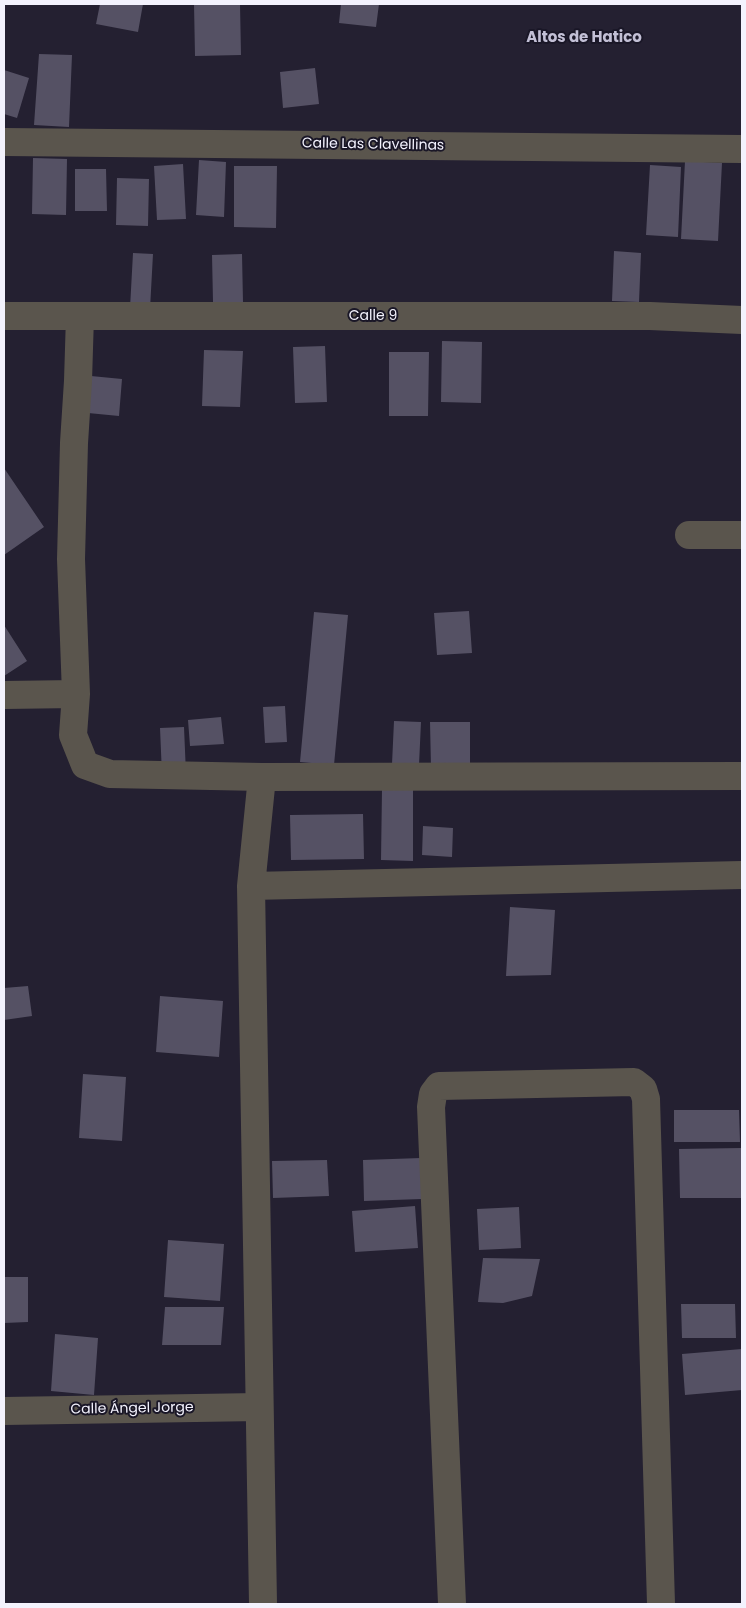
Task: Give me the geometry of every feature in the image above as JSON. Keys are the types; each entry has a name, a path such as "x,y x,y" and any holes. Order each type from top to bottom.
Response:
{"street":[{"name":"Calle Las Clavellinas","path":"4,142 742,149"},
{"name":"Calle 9","path":"4,316 650,316 742,320"},
{"path":"80,316 71,559 76,694 73,735 85,765 110,774 262,777 742,776"},
{"path":"689,535 742,535"},
{"path":"4,695 76,694"},
{"path":"262,777 251,886 263,1604"},
{"path":"251,886 742,875"},
{"path":"452,1604 431,1107 433,1094 438,1086 634,1082 643,1089 646,1100 661,1604"},
{"name":"Calle Ángel Jorge","path":"4,1411 259,1407"}],"building":[{"path":"100,4 143,4 138,32 96,24"},
{"path":"194,4 240,4 241,55 195,56"},
{"path":"341,4 379,4 376,27 339,23"},
{"path":"39,54 72,55 69,127 34,125"},
{"path":"315,68 319,104 283,108 280,72"},
{"path":"4,70 29,78 17,118 4,114"},
{"path":"33,158 67,159 66,215 32,214"},
{"path":"199,160 226,162 224,217 196,215"},
{"path":"685,161 722,163 718,241 681,239"},
{"path":"183,164 186,219 157,220 154,166"},
{"path":"650,165 681,167 678,237 646,235"},
{"path":"234,166 277,166 276,228 234,227"},
{"path":"75,169 106,169 107,211 75,211"},
{"path":"117,178 149,179 148,226 116,225"},
{"path":"614,251 641,253 639,302 612,301"},
{"path":"133,253 153,254 150,309 130,308"},
{"path":"242,254 243,302 213,302 212,255"},
{"path":"442,341 482,342 481,403 441,402"},
{"path":"325,346 327,402 295,403 293,347"},
{"path":"204,350 243,351 240,407 202,406"},
{"path":"389,352 429,352 428,416 389,416"},
{"path":"91,376 122,379 119,416 88,413"},
{"path":"4,468 44,527 4,555"},
{"path":"469,611 472,653 437,655 434,613"},
{"path":"314,612 348,615 334,765 300,762"},
{"path":"4,625 27,661 4,676"},
{"path":"285,706 287,742 265,743 263,707"},
{"path":"221,717 224,744 190,746 188,720"},
{"path":"394,721 421,722 419,765 392,764"},
{"path":"430,722 470,722 470,768 431,768"},
{"path":"184,727 186,774 162,775 160,728"},
{"path":"382,789 413,790 413,861 381,860"},
{"path":"363,814 364,859 291,860 290,815"},
{"path":"423,826 453,828 452,857 422,855"},
{"path":"510,907 555,910 551,975 506,976"},
{"path":"28,986 32,1016 4,1020 4,988"},
{"path":"160,996 223,1001 219,1057 156,1052"},
{"path":"83,1074 126,1077 122,1141 79,1138"},
{"path":"674,1110 739,1110 740,1142 674,1142"},
{"path":"741,1148 742,1198 680,1198 679,1149"},
{"path":"421,1158 422,1199 364,1201 363,1160"},
{"path":"327,1160 329,1196 273,1198 272,1161"},
{"path":"415,1206 418,1248 355,1252 352,1211"},
{"path":"519,1207 521,1248 479,1250 477,1209"},
{"path":"168,1240 224,1244 220,1301 164,1297"},
{"path":"483,1258 540,1259 532,1296 503,1303 478,1302"},
{"path":"4,1277 28,1277 28,1322 4,1323"},
{"path":"681,1304 735,1304 736,1338 682,1338"},
{"path":"165,1307 224,1307 221,1345 162,1345"},
{"path":"55,1334 98,1338 94,1395 51,1391"},
{"path":"742,1349 742,1390 685,1395 682,1354"}],"district":[{"name":"Altos de Hatico","path":"584,38"}]}
